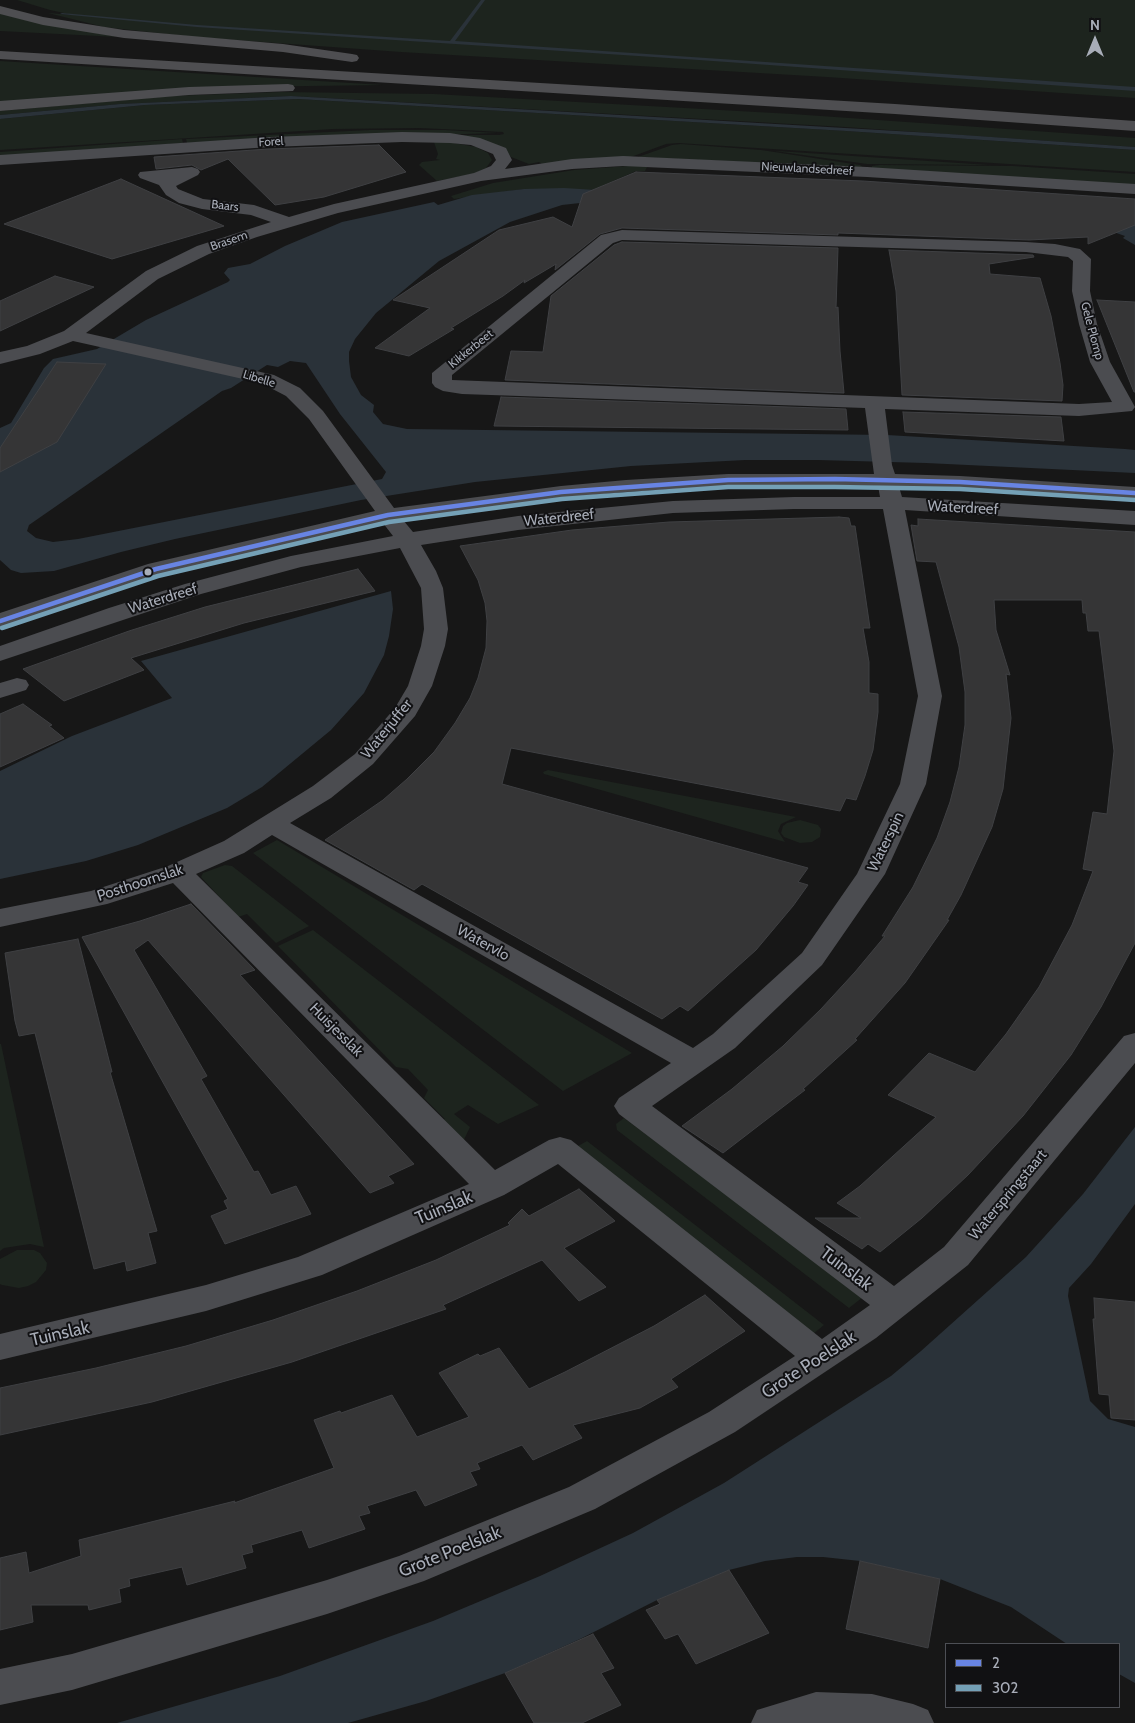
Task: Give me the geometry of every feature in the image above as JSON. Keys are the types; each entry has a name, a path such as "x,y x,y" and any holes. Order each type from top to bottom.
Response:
{"highway":[{"path":"0,10 43,21 124,34 283,48 357,59 88,42"},
{"path":"0,55 895,109 1135,126"},
{"path":"0,106 189,91 334,87 433,89 695,103 895,109"}],"street":[{"name":"Forel","path":"0,160 270,142 402,137 450,138 474,141 500,151 504,160"},
{"path":"480,177 497,169 504,160 545,168"},
{"name":"Nieuwlandsedreef","path":"480,177 600,162 650,162 876,172 1135,189"},
{"name":"Brasem","path":"0,360 32,350 71,334 97,317 152,275 203,250 287,222 401,193 480,177"},
{"name":"Baars","path":"168,184 172,192 185,199 202,204 254,210 287,222"},
{"name":"Kikkerbeet","path":"852,242 630,235 610,237 442,373 441,380 442,383 450,387 462,388 874,402"},
{"name":"Gele Plomp","path":"852,242 1026,247 1055,249 1074,253 1082,259 1081,291 1088,324 1100,362 1130,407"},
{"name":"Libelle","path":"71,334 93,341 267,379 293,392 316,415 383,508"},
{"name":"Gele Plomp","path":"874,402 1079,410 1130,407"},
{"name":"Waterspin","path":"630,1106 724,1041 812,959 871,874 913,784 930,696 877,431 874,402"},
{"name":"Waterdreef","path":"0,621 156,569 383,508 626,486 738,480 887,482 1135,493"},
{"name":"Waterdreef","path":"0,654 74,627 193,589 299,561 407,540 518,523 673,507 794,502 887,482 1135,518"},
{"name":"Waterjuffer","path":"272,824 322,792 364,759 406,711 420,686 433,646 436,629 432,588 426,571 407,540 383,508"},
{"name":"Watervlo","path":"272,824 694,1062"},
{"name":"Posthoornslak","path":"0,918 98,898 178,872 234,847 272,824"},
{"name":"Huisjesslak","path":"178,872 492,1187"},
{"name":"Waterspringstaart","path":"864,1329 956,1256 1135,1044"},
{"name":"Tuinslak","path":"630,1106 894,1306"},
{"name":"Tuinslak","path":"0,1347 206,1298 310,1266 492,1187 560,1148 822,1358"},
{"name":"Grote Poelslak","path":"0,1687 72,1672 327,1597 410,1569 582,1498 722,1422 864,1329"},
{"path":"772,1723 816,1710 872,1712 912,1723"}],"shaded area":[{"path":"17,0 1135,0 1135,98 827,77 401,52 194,37 104,27 48,13 73,15"},
{"path":"0,13 26,20 118,37 0,31"},
{"path":"0,61 383,85 235,87 0,105"},
{"path":"281,92 434,94 792,114 1135,138 1135,147 845,127 291,96 121,104 0,115 0,111 170,96"},
{"path":"291,96 949,134 1135,147 1135,150 298,99 145,105 0,119 0,115 120,104"},
{"path":"298,99 1135,150 1135,172 678,143 666,144 631,157 529,164 511,157 504,149 452,135 499,135 504,134 503,132 420,128 333,129 0,150 0,119 145,105"},
{"path":"370,130 445,130 497,133 187,143 186,139"},
{"path":"182,139 183,143 0,156 0,152"},
{"path":"434,142 448,142 476,147 488,153 492,160 486,168 473,174 437,181 419,165 422,162 440,160 436,159 438,154"},
{"path":"681,144 761,150 860,165 864,168 638,157 672,145"},
{"path":"775,151 777,151 989,165 867,164"},
{"path":"641,165 647,167 645,171 636,171 602,186 601,190 524,189 454,199 451,196 493,183 574,170"},
{"path":"872,166 1013,166 1135,174 1135,187 871,169"},
{"path":"564,188 1135,223 1135,245 1123,238 1125,236 1105,229 625,198 562,205 510,222 439,261 376,313 355,339 349,352 349,361 351,377 361,395 374,405 373,412 383,424 407,429 887,435 1125,449 1135,450 1135,473 818,460 745,460 631,466 475,482 361,500 175,539 54,571 21,573 11,570 0,560 0,428 11,423 44,368 53,359 97,349 146,320 228,282 230,280 224,273 228,268 250,264 285,246 342,222 434,202 438,205 472,195 524,189","holes":["290,361 306,363 340,414 386,472 382,479 78,539 53,542 36,538 27,531 29,525 222,391 231,388 267,365 278,367"]},
{"path":"391,591 393,609 384,655 364,693 331,730 262,787 227,808 138,845 86,861 0,879 0,771 72,736 172,698 141,661"},
{"path":"548,770 796,817 781,824 778,831 785,842 544,774 543,772"},
{"path":"800,820 818,825 821,829 820,837 812,842 800,843 784,837 781,833 783,826"},
{"path":"277,840 632,1053 563,1091 253,853"},
{"path":"225,865 232,866 309,926 276,943 247,914 238,917 201,877 203,873"},
{"path":"313,930 539,1105 498,1124 468,1105 454,1114 470,1127 461,1146 437,1123 445,1119 424,1098 428,1090 408,1069 396,1067 278,946"},
{"path":"0,1044 44,1247 30,1244 4,1248 0,1251"},
{"path":"624,1118 863,1297 849,1308 617,1130 616,1124"},
{"path":"1135,1127 1135,1204 1091,1264 1069,1288 1068,1296 1090,1401 1108,1419 1135,1427 1135,1683 1120,1675 1120,1643 1065,1643 1011,1607 940,1579 860,1561 823,1557 797,1557 765,1561 729,1570 657,1600 580,1639 505,1673 426,1701 348,1723 117,1723 280,1676 433,1621 540,1576 633,1533 724,1483 891,1376 1026,1257 1083,1194"},
{"path":"587,1141 824,1325 813,1334 571,1150"},
{"path":"17,1250 34,1250 40,1253 47,1263 46,1270 36,1282 28,1286 19,1288 2,1285 0,1284 0,1259"}],"building":[{"path":"379,145 406,172 324,197 275,205 228,159 201,170 192,165 156,169 154,157 268,149"},
{"path":"636,172 863,181 1135,199 1135,225 1088,244 1088,237 1029,240 622,228 600,234 555,270 556,264 524,283 525,280 451,328 454,329 409,356 375,348 430,308 393,300 499,230 553,217 572,227 583,194"},
{"path":"121,179 224,226 112,259 4,224"},
{"path":"622,242 838,248 836,308 838,307 844,393 505,380 511,351 543,352 551,296 614,245"},
{"path":"889,250 1033,255 1034,257 989,264 990,274 1040,278 1051,316 1060,363 1063,385 1062,401 902,395 896,291"},
{"path":"55,276 94,287 0,331 0,301"},
{"path":"1097,300 1135,302 1135,392 1134,392"},
{"path":"57,362 106,364 57,442 0,472 0,448"},
{"path":"501,397 846,409 848,430 494,426"},
{"path":"903,412 1061,417 1064,441 905,432"},
{"path":"849,518 851,526 855,526 870,628 863,628 869,662 869,693 878,694 878,712 873,750 856,800 846,798 840,811 511,748 502,784 808,868 798,882 808,885 793,906 756,950 688,1011 680,1006 662,1019 422,884 414,890 325,840 383,800 407,779 434,752 470,698 478,678 486,648 487,621 485,603 478,580 460,546 572,530 669,522"},
{"path":"918,519 1135,532 1135,943 1101,1007 1071,1055 1023,1116 968,1175 922,1218 880,1252 868,1244 862,1249 815,1218 861,1218 837,1203 860,1186 936,1117 888,1095 929,1053 975,1072 1006,1034 1039,987 1072,925 1093,871 1083,869 1093,812 1107,814 1114,751 1099,631 1088,631 1082,600 994,600 996,630 1010,675 1006,674 1011,718 1003,789 992,827 961,895 947,920 949,920 905,983 855,1039 857,1040 803,1089 805,1090 723,1153 682,1126 732,1089 783,1046 855,972 885,936 882,936 913,887 937,838 950,802 959,767 965,725 965,692 959,647 936,562 917,561 911,525 918,526"},
{"path":"358,569 375,591 244,623 131,658 144,670 64,701 23,669 129,631 205,607"},
{"path":"23,704 52,725 49,726 64,738 0,767 0,714"},
{"path":"191,904 255,970 240,975 414,1164 388,1176 394,1183 370,1193 148,940 134,950 207,1076 201,1079 254,1172 258,1171 271,1195 296,1186 311,1214 225,1244 211,1216 228,1209 224,1201 228,1199 82,937"},
{"path":"78,939 112,1072 110,1072 157,1231 148,1233 156,1263 127,1271 125,1261 94,1269 35,1033 19,1036 15,1021 5,953"},
{"path":"579,1189 615,1221 564,1248 606,1287 579,1301 542,1260 443,1305 446,1309 292,1362 152,1402 0,1435 0,1388 96,1368 186,1346 273,1320 357,1291 436,1260 510,1225 508,1223 522,1209 529,1216"},
{"path":"705,1295 745,1331 671,1379 678,1387 640,1408 573,1425 582,1438 533,1460 522,1445 477,1463 480,1469 470,1472 477,1485 425,1506 416,1490 367,1506 370,1513 359,1516 365,1529 309,1548 302,1530 251,1545 253,1552 242,1555 246,1568 187,1585 182,1567 129,1579 130,1586 119,1589 121,1602 89,1610 88,1605 31,1605 33,1622 0,1630 0,1558 26,1552 29,1573 81,1556 79,1540 235,1501 234,1503 334,1468 314,1420 340,1411 341,1413 392,1395 417,1437 469,1417 439,1373 478,1354 480,1356 499,1348 529,1389 654,1326"},
{"path":"1094,1298 1135,1302 1135,1420 1111,1418 1109,1395 1099,1394 1093,1319 1095,1319"},
{"path":"860,1561 940,1579 928,1648 846,1629"},
{"path":"729,1570 769,1633 696,1664 678,1634 665,1639 646,1610 660,1604 657,1600"},
{"path":"593,1634 614,1668 601,1673 621,1705 582,1723 534,1723 505,1673"}],"waterway":[{"path":"452,41 483,0"},
{"path":"62,14 197,26 699,58 1135,89"}],"transit line":[{"name":"2","path":"0,621 156,569 388,515 561,492 728,480 835,479 960,482 1135,493"},
{"name":"302","path":"2,628 158,576 389,522 562,499 728,487 835,487 960,489 1135,500"}]}
